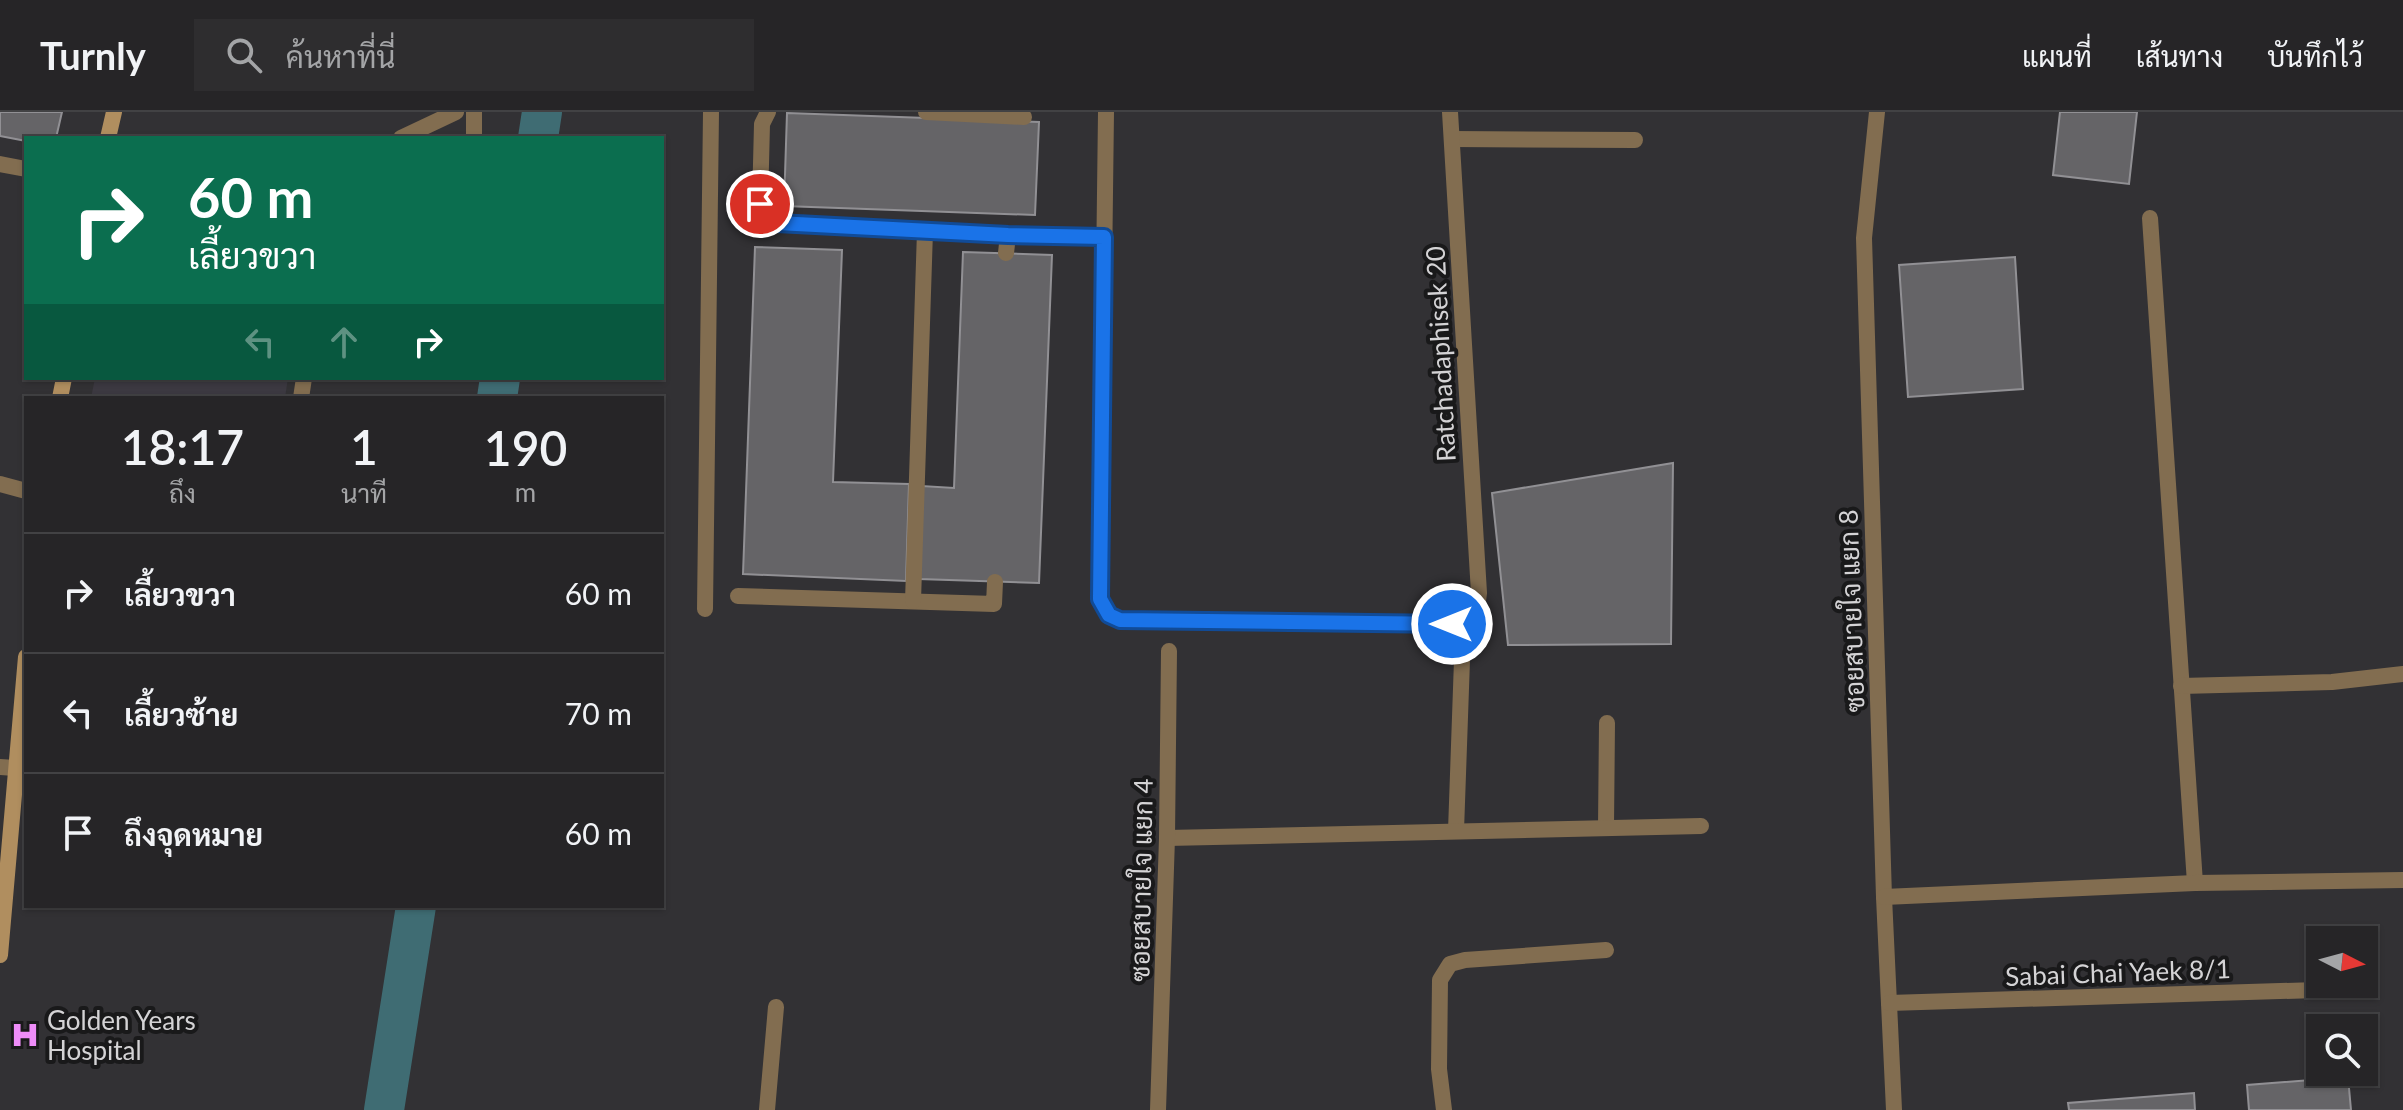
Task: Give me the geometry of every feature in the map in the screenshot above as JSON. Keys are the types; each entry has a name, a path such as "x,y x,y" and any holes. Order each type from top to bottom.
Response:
{"street":[{"path":"108,136 114,112"},
{"path":"405,136 456,112"},
{"path":"474,112 474,136"},
{"path":"705,609 711,112"},
{"path":"768,112 762,124 760,204 764,216 777,223 1104,237 1106,112"},
{"path":"926,112 1024,117"},
{"name":"Ratchadaphisek 20","path":"1104,237 1100,599 1109,615 1120,620 1170,622 1452,624 1467,618 1477,609 1479,593 1450,112"},
{"name":"ซอยสบายใจ แยก 8","path":"1877,112 1864,238 1884,897 1894,1110"},
{"path":"1452,139 1635,140"},
{"path":"0,164 24,169"},
{"path":"2150,218 2195,883"},
{"path":"913,601 925,231"},
{"path":"1006,253 1008,235"},
{"path":"0,484 24,490"},
{"path":"738,596 994,604 995,582"},
{"name":"ซอยสบายใจ แยก 4","path":"1158,1110 1167,838 1169,651"},
{"path":"1456,831 1462,660"},
{"path":"0,955 7,768 24,669"},
{"path":"2181,686 2332,682 2403,674"},
{"path":"1606,827 1607,723"},
{"path":"1167,838 1701,826"},
{"path":"1884,897 2195,883 2403,880"},
{"path":"1444,1110 1439,1069 1440,980 1450,964 1465,960 1606,950"},
{"name":"Sabai Chai Yaek 8/1","path":"1889,1003 2306,990"},
{"path":"767,1110 776,1007"}],"shaded area":[{"path":"95,380 288,380 285,396 91,396"}],"building":[{"path":"0,112 62,112 56,136 24,136 24,141 0,136"},
{"path":"2060,112 2137,112 2129,184 2053,175"},
{"path":"787,113 1039,122 1035,215 784,206"},
{"path":"755,247 842,250 833,482 909,484 906,581 743,574"},
{"path":"963,252 1052,255 1039,583 919,579 922,486 954,488"},
{"path":"2015,257 2023,389 1908,397 1899,265"},
{"path":"1673,463 1671,644 1508,645 1492,493"},
{"path":"2306,1080 2306,1086 2349,1086 2351,1110 2249,1110 2247,1085"},
{"path":"2194,1093 2195,1110 2069,1110 2068,1103"}],"waterway":[{"path":"538,136 542,112"},
{"path":"497,396 500,380"},
{"path":"384,1110 416,908"}],"place":[{"name":"Golden Years Hospital","path":"25,1035"}],"route":[{"path":"760,204 764,216 777,223 1104,237 1100,599 1109,615 1120,620 1170,622 1452,624"}]}
